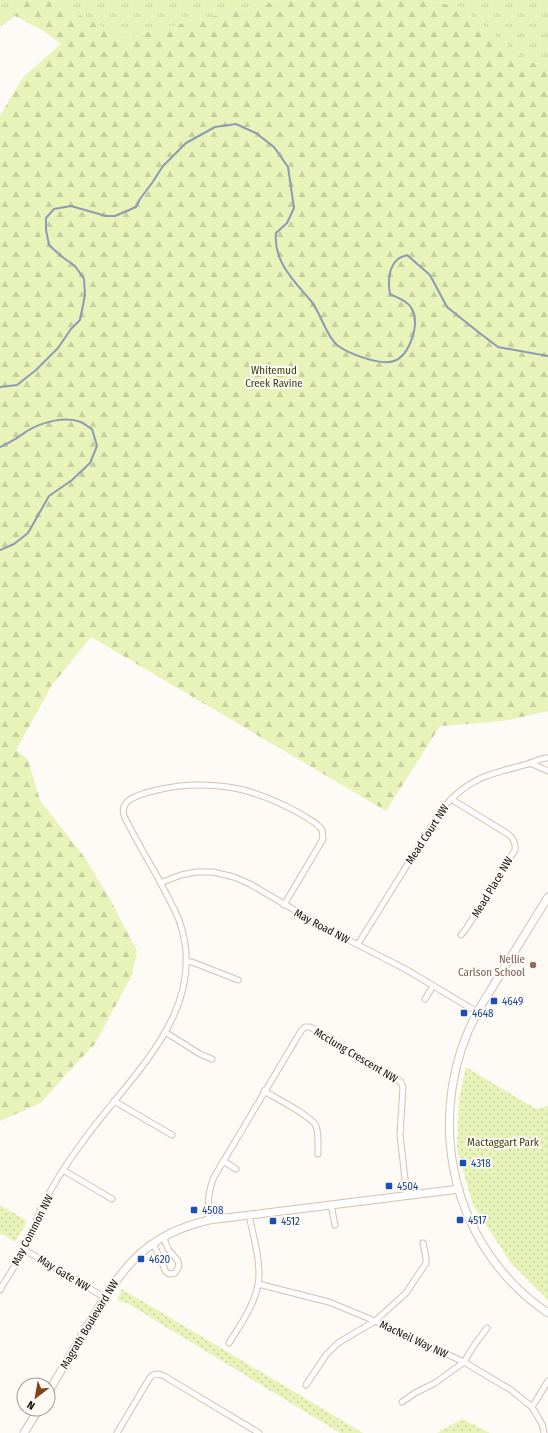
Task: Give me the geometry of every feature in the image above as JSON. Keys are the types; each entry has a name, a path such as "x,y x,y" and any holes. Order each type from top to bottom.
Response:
{"street":[{"name":"Mead Court NW","path":"358,944 442,809 451,798 463,788 478,779 530,763 543,757 548,758"},
{"path":"530,763 548,771"},
{"name":"May Common NW","path":"0,1290 23,1250 42,1207 81,1143 144,1065 165,1032 174,1016 184,984 186,962 185,945 179,920 124,818 123,810 126,803 141,795 170,787 196,785 235,788 258,794 281,803 316,823 322,830 322,842 284,905"},
{"name":"Mead Place NW","path":"451,798 508,834 515,844 515,850 461,935"},
{"name":"May Road NW","path":"160,883 188,873 204,872 219,873 243,881 326,929 402,967 477,1012"},
{"path":"548,897 477,1012 460,1055 453,1080 450,1102 449,1140 458,1189 472,1224 481,1241 495,1261 521,1291 548,1313"},
{"path":"186,962 192,962 238,980"},
{"path":"425,999 433,986"},
{"name":"Mcclung Crescent NW","path":"209,1220 207,1204 209,1190 214,1177 301,1030 307,1027 310,1027 401,1082 403,1087 400,1135 407,1196"},
{"path":"165,1032 200,1054 212,1059"},
{"path":"264,1091 309,1118 316,1124 318,1133 318,1154"},
{"path":"114,1101 172,1135"},
{"path":"223,1161 236,1169"},
{"path":"64,1170 112,1199"},
{"name":"Magrath Boulevard NW","path":"56,1379 115,1280 131,1261 153,1243 163,1236 182,1227 209,1220 458,1189"},
{"path":"331,1206 335,1225"},
{"path":"229,1343 246,1314 258,1284 257,1257 249,1215"},
{"path":"153,1243 166,1272 169,1274 175,1273 179,1266 178,1262 168,1249 163,1236"},
{"path":"306,1385 326,1355 338,1343 375,1321 406,1293 426,1264 424,1243"},
{"name":"May Gate NW","path":"23,1250 104,1297"},
{"name":"MacNeil Way NW","path":"258,1284 329,1302 375,1321 464,1362 511,1390 532,1407 542,1424 544,1433"},
{"path":"402,1402 415,1393 435,1383 464,1362 487,1328"},
{"path":"117,1433 149,1379 156,1374 164,1376 259,1433"},
{"path":"532,1407 548,1381"},
{"path":"24,1433 33,1417"}],"green space":[{"path":"0,0 23,0 15,16 0,27"},
{"name":"Whitemud Creek Ravine","path":"23,0 52,0 123,38 280,0 423,0 460,7 528,62 548,65 548,711 503,721 440,726 386,811 91,637 52,685 16,750 28,760 40,800 85,858 111,901 137,951 132,975 95,1044 41,1103 0,1121 0,116 23,77 61,44 42,30 15,16"},
{"path":"52,0 280,0 123,38"},
{"path":"423,0 548,0 548,65 528,62 460,7"},
{"name":"Mactaggart Park","path":"466,1067 536,1109 548,1106 548,1300 511,1263 473,1205 457,1149 459,1099"},
{"path":"0,1205 27,1221 15,1242 0,1233"},
{"path":"122,1289 363,1433 340,1433 127,1303 117,1300"},
{"path":"462,1419 490,1433 437,1433"}],"waterway":[{"path":"0,387 17,385 36,370 58,348 71,329 80,320 85,295 84,279 75,266 49,245 46,230 46,218 54,209 71,206 106,216 115,216 136,207 163,166 186,143 215,127 236,124 256,133 274,147 288,167 294,208 287,223 276,233 278,253 286,270 315,306 330,336 337,345 348,352 381,362 394,361 400,358 405,352 409,346 414,330 414,315 408,304 390,294 389,280 392,266 399,258 407,255 430,275 447,307 498,347 548,356"},
{"path":"0,447 39,425 60,420 74,420 81,422 92,429 97,446 90,463 72,480 49,496 28,533 14,544 0,550"}],"place":[{"name":"Nellie Carlson School","path":"533,965"},
{"name":"4649","path":"494,1001"},
{"name":"4648","path":"464,1013"},
{"name":"4318","path":"463,1163"},
{"name":"4504","path":"389,1186"},
{"name":"4508","path":"194,1210"},
{"name":"4517","path":"460,1220"},
{"name":"4512","path":"273,1221"},
{"name":"4620","path":"141,1259"}]}
